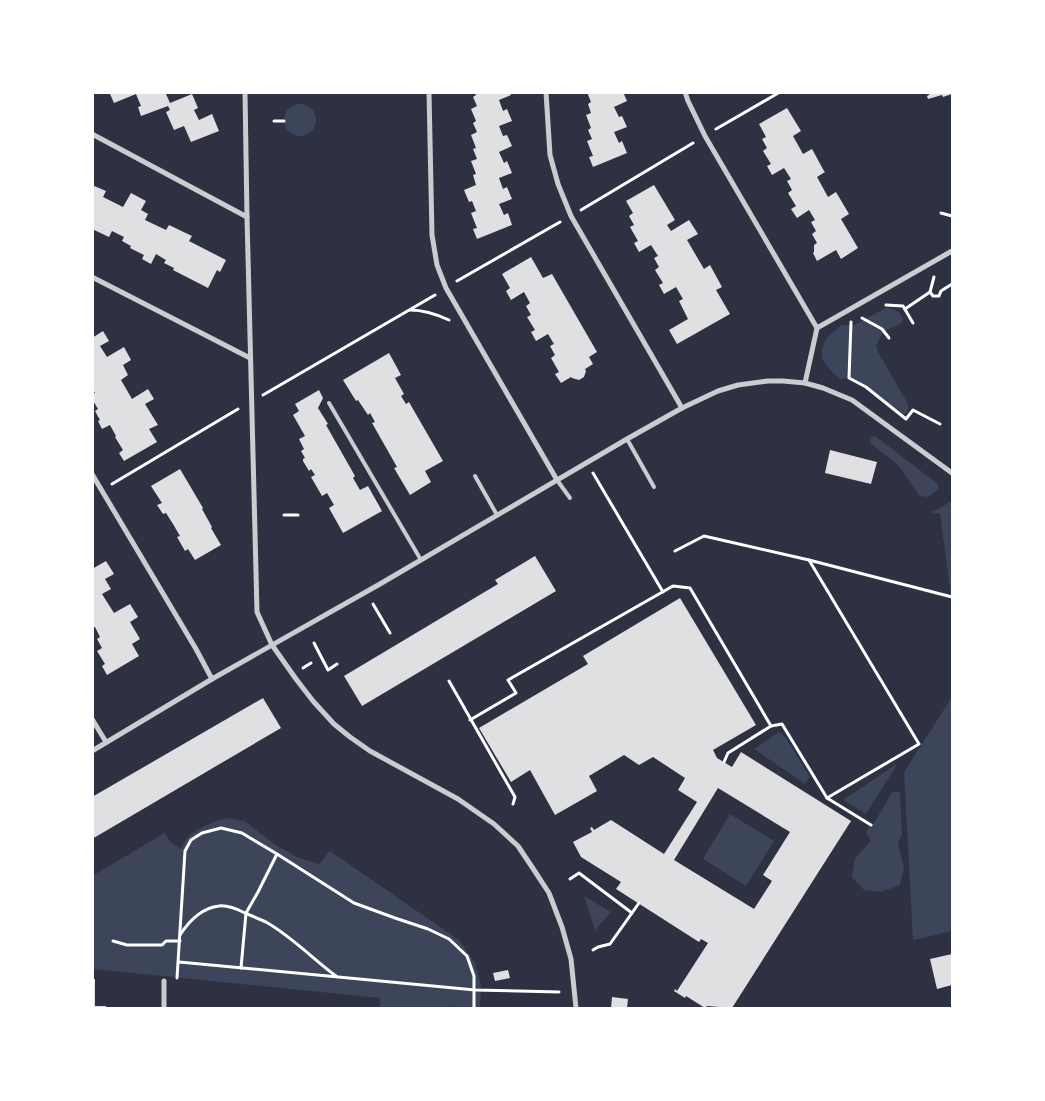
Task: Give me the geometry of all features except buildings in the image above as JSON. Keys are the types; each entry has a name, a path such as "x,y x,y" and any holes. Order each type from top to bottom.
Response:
{"street":[{"path":"245,92 257,612 272,645 313,701 334,724 370,750 458,799 494,824 518,846 549,893 562,927 571,960 576,1008"},
{"path":"429,92 432,235 437,265 446,288 557,480"},
{"path":"546,92 550,155 570,216 682,408"},
{"path":"685,92 706,136 817,328 805,383"},
{"path":"92,134 247,217"},
{"path":"817,328 952,251"},
{"path":"92,277 250,358"},
{"path":"92,750 627,439 682,408 718,391 738,385 768,381 805,383 823,388 852,400 952,473"},
{"path":"92,474 212,679"},
{"path":"92,719 106,742"},
{"path":"164,981 164,1008"}],"lane":[{"path":"329,403 421,560"},
{"path":"627,439 654,487"},
{"path":"475,476 498,515"},
{"path":"557,480 570,498"}],"path":[{"path":"716,129 780,92"},
{"path":"274,121 284,121"},
{"path":"102,490 692,144"},
{"path":"940,213 952,216"},
{"path":"905,309 930,292 935,274"},
{"path":"930,292 933,296 938,296 941,291 952,284"},
{"path":"885,305 902,306 913,324"},
{"path":"408,310 434,313 452,321 465,321"},
{"path":"869,313 852,321 849,378 866,387 906,419 913,410 940,424"},
{"path":"860,317 882,329 889,338"},
{"path":"593,473 663,592"},
{"path":"284,515 298,515"},
{"path":"674,551 704,536 809,560 952,597"},
{"path":"809,560 919,744 827,798"},
{"path":"470,720 516,693 508,680 672,586 690,588 771,726"},
{"path":"373,604 390,633"},
{"path":"314,643 328,670 338,664"},
{"path":"449,681 516,797 513,804"},
{"path":"724,762 728,753 771,726 782,724 827,798 871,825"},
{"path":"164,981 177,981 185,851 191,840 202,833 221,828 242,833 354,903 428,929 450,939 467,956 474,976 474,1008"},
{"path":"241,968 246,913 277,854"},
{"path":"570,879 579,873 632,913"},
{"path":"593,950 610,944 639,903"},
{"path":"180,936 186,926 197,915 219,906 233,908 267,923 336,977"},
{"path":"113,941 127,945 162,945 166,941 180,941"},
{"path":"178,962 475,990 559,992"}],"shaded area":[{"path":"300,104 306,105 311,109 315,114 315,126 311,131 306,135 300,136 294,135 289,131 285,126 284,120 285,114 289,109 294,105"},
{"path":"886,308 897,311 903,320 882,333 876,346 908,404 906,414 903,414 867,386 851,377 840,379 822,359 822,349 826,338 842,325 854,325"},
{"path":"875,436 938,484 938,489 926,497 919,495 899,466 870,443 871,437"},
{"path":"952,502 952,596 940,514 930,512 941,508"},
{"path":"952,697 952,931 913,940 904,772"},
{"path":"779,732 786,738 810,777 805,784 754,749"},
{"path":"898,763 866,814 843,800"},
{"path":"892,792 900,792 902,836 898,843 904,869 900,885 881,892 864,890 852,877 855,858 871,841 866,832 875,822"},
{"path":"730,814 774,841 746,886 703,859"},
{"path":"227,818 245,821 279,847 297,857 319,864 330,851 459,940 475,963 481,985 480,1007 380,1008 380,998 93,969 92,876 165,833 170,842 181,849 187,838 197,830"},
{"path":"584,896 611,912 595,930"}]}
